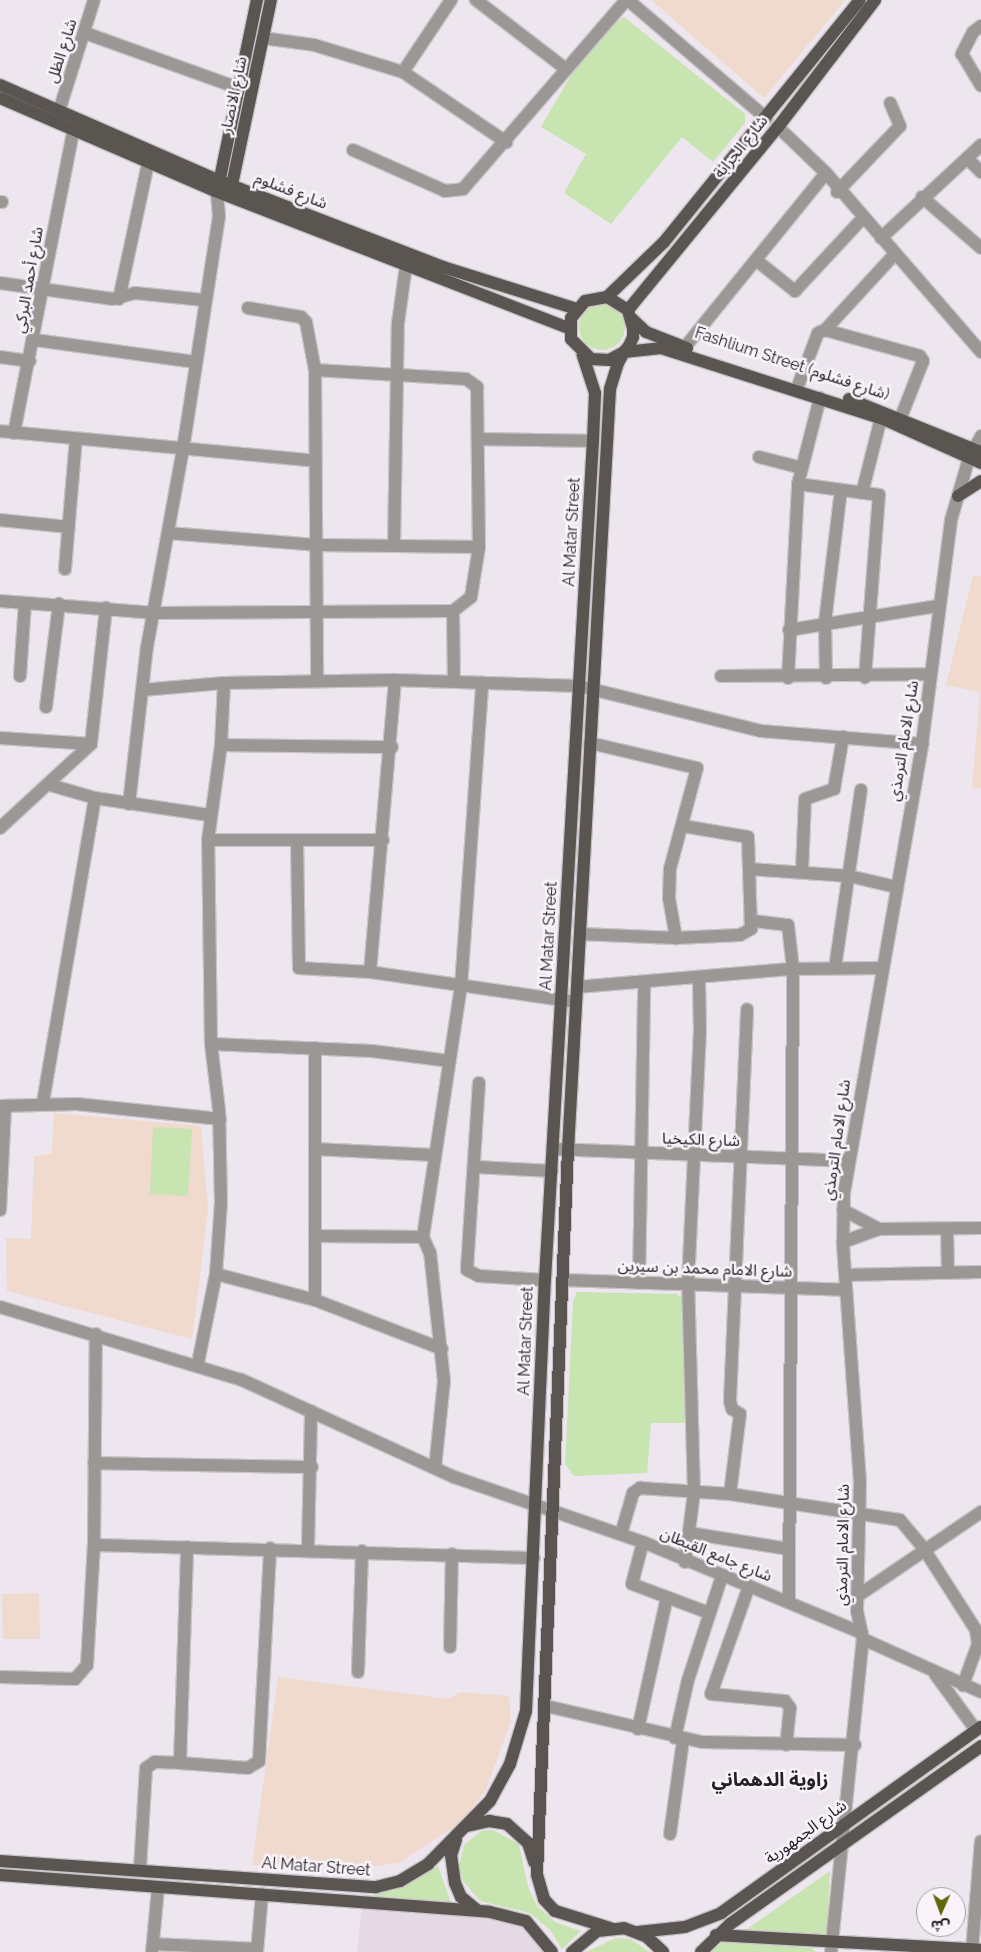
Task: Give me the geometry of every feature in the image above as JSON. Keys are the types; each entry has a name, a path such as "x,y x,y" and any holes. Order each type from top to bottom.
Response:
{"main road":[{"name":"شارع الانصار","path":"224,189 239,88 257,0"},
{"name":"شارع الانصار","path":"224,189 271,0"},
{"name":"شارع الجرابة","path":"630,314 778,127 843,31 860,0"},
{"name":"شارع الجرابة","path":"607,297 664,242 766,118 843,31 875,0"},
{"name":"شارع فشلوم","path":"0,85 224,189 406,265 570,329"},
{"name":"شارع فشلوم","path":"0,98 148,164 224,189 443,268 577,308"},
{"path":"537,1874 556,1512 568,1150 610,389 624,352 633,337 630,314 607,297 585,301 577,308 570,329 583,355 609,360 624,352 647,346 688,352 880,418 974,453 981,463"},
{"name":"Fashlium Street (شارع فشلوم)","path":"630,314 646,332 688,352 799,383 901,417 945,435 974,453"},
{"name":"Al Matar Street","path":"0,1861 140,1869 376,1887 417,1872 463,1829 500,1784 521,1735 534,1558 545,1280 593,441 595,393 583,355"},
{"path":"958,496 981,481"},
{"name":"شارع الجمهورية","path":"463,1829 494,1821 519,1832 528,1843 544,1899 555,1912 610,1928 638,1932 685,1927 721,1913 979,1728"},
{"name":"شارع الجمهورية","path":"701,1952 716,1936 981,1746"},
{"path":"463,1829 451,1854 453,1876 461,1897 478,1911"},
{"name":"Al Matar Street","path":"0,1875 478,1911 526,1921 552,1952"},
{"path":"572,1952 586,1937 610,1928"},
{"path":"638,1932 663,1952"},
{"path":"716,1936 831,1947 976,1950"}],"street":[{"name":"شارع الظل","path":"59,111 94,0"},
{"path":"403,72 451,0"},
{"path":"476,0 566,68"},
{"path":"353,150 437,188 455,191 472,182 566,68 627,0 766,118"},
{"path":"981,26 973,32 962,54 981,86"},
{"path":"85,33 239,88"},
{"path":"263,38 314,45 403,72 506,142"},
{"path":"837,192 900,126 890,103"},
{"path":"778,127 826,173 837,192 881,238 981,352"},
{"name":"شارع أحمد البركي","path":"14,433 30,361 73,132"},
{"path":"881,238 922,197 981,145"},
{"path":"967,158 981,172"},
{"path":"119,299 148,164"},
{"path":"688,352 756,260 826,173"},
{"path":"129,804 142,690 183,449 204,300 224,189"},
{"path":"922,197 981,248"},
{"path":"756,260 795,291 862,219"},
{"path":"799,383 818,333 825,330 895,254"},
{"path":"394,545 396,374 406,265"},
{"path":"0,283 119,299 135,293 204,300"},
{"path":"248,308 300,317 306,322 314,370 316,545 314,612 316,681"},
{"path":"825,330 922,358 901,417"},
{"path":"34,340 196,362"},
{"path":"0,357 30,361"},
{"path":"0,600 156,613 453,611 471,597 473,546 479,527 479,393 473,383 396,374 314,370"},
{"path":"788,678 798,484 820,398"},
{"path":"862,493 880,418"},
{"path":"0,431 315,462"},
{"name":"شارع الامام الترمذي","path":"831,1947 855,1745 863,1636 857,1611 859,1595 860,1512 843,1242 843,1210 847,1161 922,744 938,606 958,496 981,436"},
{"path":"65,569 76,439"},
{"path":"480,439 593,441"},
{"path":"759,457 802,468"},
{"path":"798,484 879,495 865,677"},
{"path":"826,678 825,622 841,490"},
{"path":"0,520 69,527"},
{"path":"168,534 316,545 473,546"},
{"path":"20,676 26,603"},
{"path":"46,707 59,604"},
{"path":"789,630 825,622 938,606"},
{"path":"0,828 50,785 91,744 106,608"},
{"path":"453,611 454,681"},
{"path":"722,676 826,678 931,674"},
{"path":"142,690 224,683 395,680 579,686 761,731 922,744"},
{"path":"370,972 392,747 395,680"},
{"path":"198,1363 216,1274 220,1119 211,1044 208,840 209,815 221,745 224,683"},
{"path":"435,1468 444,1396 442,1349 430,1253 423,1238 433,1155 461,987 482,683"},
{"path":"802,871 805,799 834,789 843,737"},
{"path":"0,738 91,744"},
{"path":"590,743 695,766 698,773 669,883 676,938"},
{"path":"221,745 392,747"},
{"path":"50,785 95,798 209,815"},
{"path":"835,968 861,790"},
{"path":"43,1102 95,798"},
{"path":"580,934 676,938 745,934 754,921 749,869 750,844 745,834 683,826"},
{"path":"208,840 383,840"},
{"path":"296,840 297,965 311,971 370,972 461,987 576,1002"},
{"path":"749,869 802,871 849,876 896,886"},
{"path":"754,921 788,925 793,969 788,1602"},
{"path":"577,987 644,983 793,969 881,968"},
{"path":"685,1562 694,1493 688,1284 694,1157 698,978"},
{"path":"639,1283 644,983"},
{"path":"730,1494 740,1414 732,1409 730,1401 747,1009"},
{"path":"211,1044 315,1048 449,1061"},
{"path":"315,1048 315,1300"},
{"path":"479,1083 476,1167 467,1270 479,1276 545,1280"},
{"path":"0,1210 3,1106 43,1102 220,1119"},
{"path":"315,1149 433,1155"},
{"name":"شارع الكيخيا","path":"552,1149 694,1157 847,1161"},
{"path":"476,1167 552,1170"},
{"path":"843,1210 879,1229"},
{"path":"843,1242 879,1229 981,1228"},
{"path":"947,1229 948,1273"},
{"path":"316,1236 423,1238"},
{"path":"845,1275 981,1272"},
{"path":"216,1274 315,1300 442,1349"},
{"name":"شارع الامام محمد بن سيرين","path":"563,1280 846,1290"},
{"name":"شارع جامع القبطان","path":"0,1306 198,1363 311,1410 435,1468 536,1506 644,1542 685,1562 788,1602 863,1636 934,1673 981,1692"},
{"path":"0,1677 75,1679 85,1670 94,1545 96,1334"},
{"path":"308,1548 312,1467 311,1410"},
{"path":"94,1463 312,1467"},
{"path":"620,1534 637,1488 730,1494 790,1504 860,1512 900,1520 924,1549 978,1635 963,1685"},
{"path":"859,1595 981,1512"},
{"path":"689,1533 789,1549"},
{"path":"644,1542 632,1584 709,1613"},
{"path":"94,1545 308,1548 534,1558"},
{"path":"180,1763 187,1547"},
{"path":"140,1869 146,1768 155,1762 248,1768 259,1761 270,1548"},
{"path":"358,1672 362,1551"},
{"path":"450,1648 452,1554"},
{"path":"670,1834 679,1739 709,1613 722,1576"},
{"path":"749,1586 711,1694 785,1701 790,1708 786,1745"},
{"path":"638,1729 668,1597"},
{"path":"934,1673 979,1728"},
{"path":"546,1706 679,1739 786,1745 855,1745"},
{"path":"976,1950 981,1841"},
{"path":"158,1888 152,1948 257,1951 262,1894"}],"shaded area":[{"path":"651,0 845,0 764,98"},
{"path":"973,576 981,576 981,788 972,788 980,692 946,685"},
{"path":"54,1113 201,1126 208,1209 192,1339 7,1291 6,1238 31,1239 34,1157 52,1153"},
{"path":"39,1593 40,1639 3,1639 2,1594"},
{"path":"278,1677 448,1699 460,1692 509,1696 511,1721 486,1790 460,1823 399,1863 359,1868 252,1865"},
{"path":"362,1908 516,1920 543,1952 357,1952"}],"green space":[{"path":"624,17 745,114 745,123 713,162 682,137 611,224 564,193 586,154 541,127 591,41"},
{"path":"602,304 615,308 621,314 625,327 621,340 615,346 602,350 589,346 583,340 579,327 583,314 589,308"},
{"path":"153,1127 192,1129 188,1196 150,1194"},
{"path":"577,1292 677,1294 689,1304 689,1423 651,1423 647,1473 574,1476 565,1464 573,1302"},
{"path":"493,1830 519,1844 528,1887 537,1906 555,1922 581,1931 562,1949 551,1931 530,1913 480,1901 463,1881 459,1867 464,1845 481,1831"},
{"path":"438,1866 451,1903 366,1897 406,1886"},
{"path":"830,1871 827,1931 821,1937 740,1934"},
{"path":"616,1938 630,1939 650,1952 586,1952"},
{"path":"725,1941 811,1948 816,1952 710,1952"}],"district":[{"name":"زاوية الدهماني","path":"770,1780"}]}
